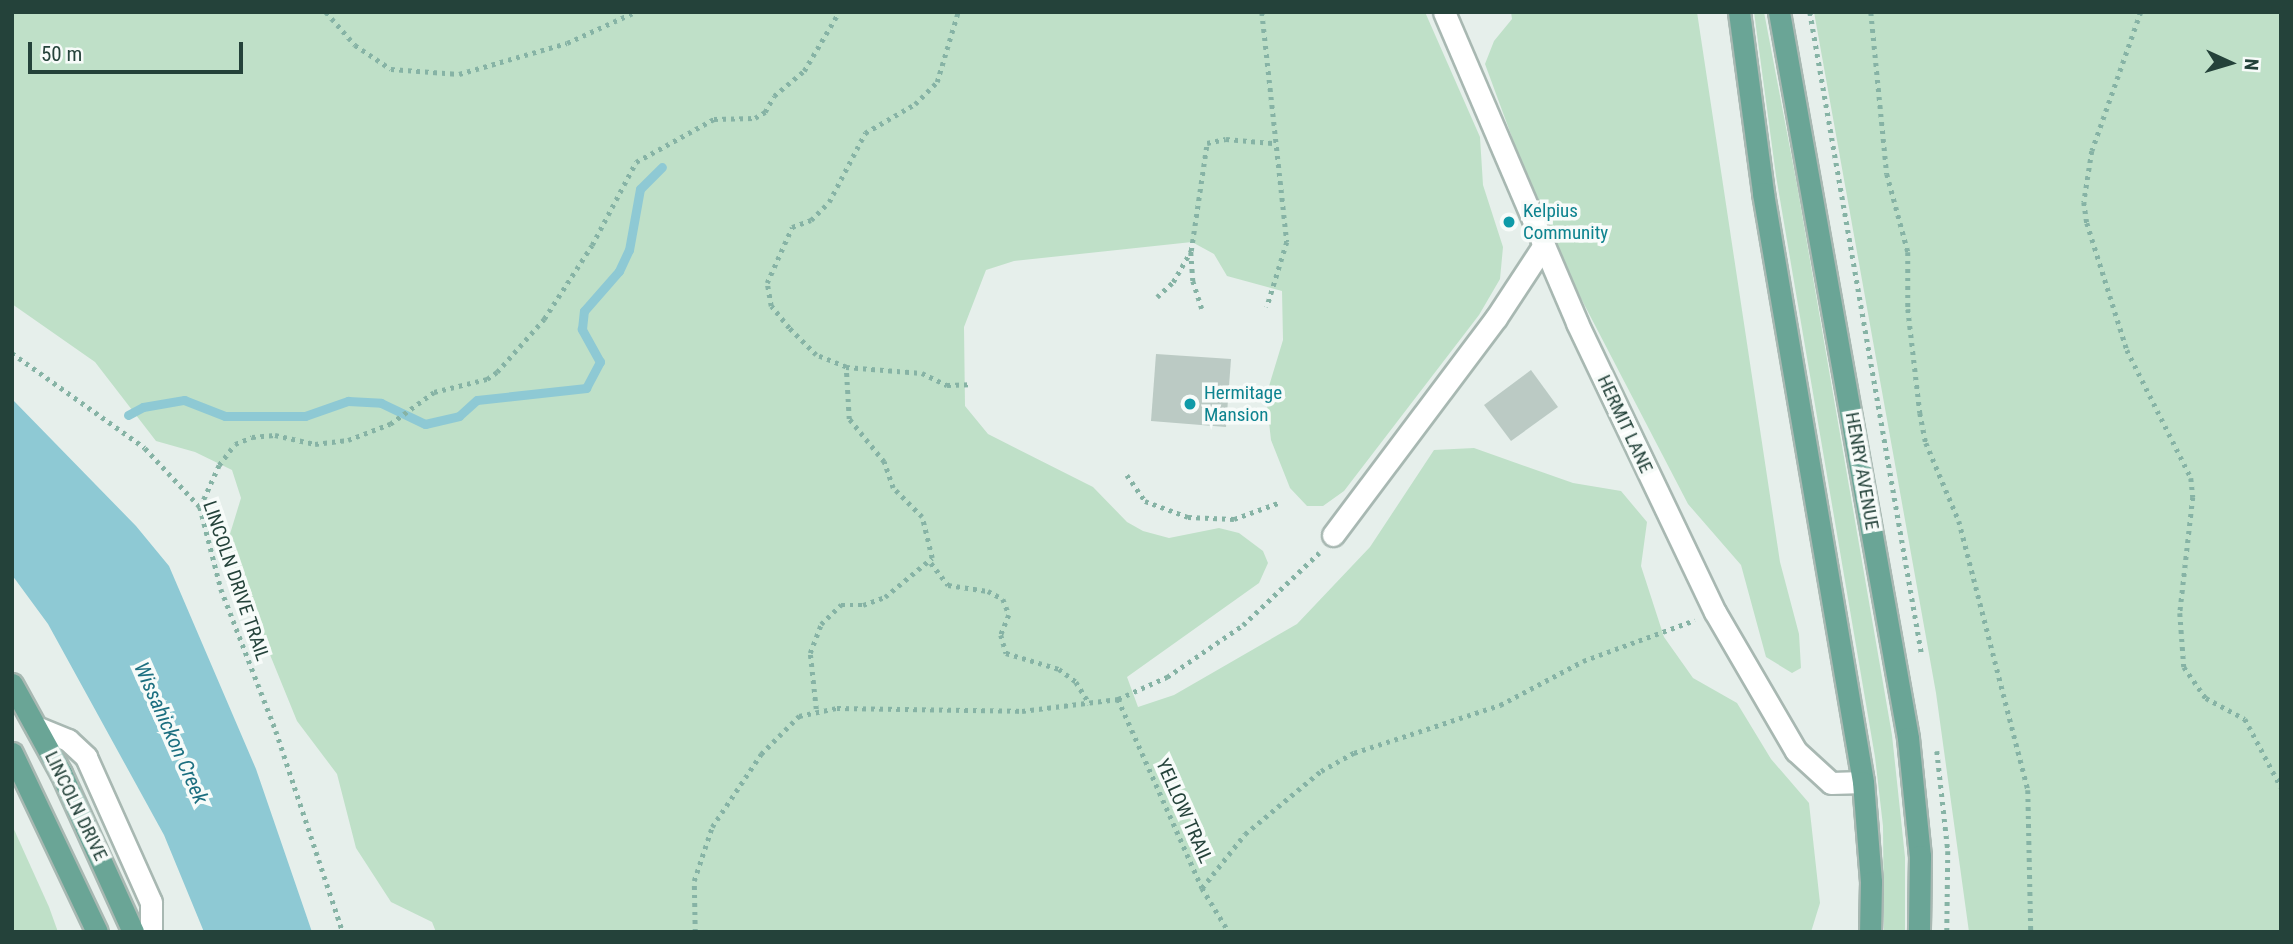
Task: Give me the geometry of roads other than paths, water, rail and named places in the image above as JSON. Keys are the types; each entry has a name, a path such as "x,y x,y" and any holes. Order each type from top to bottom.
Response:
{"main road":[{"path":"1739,12 1763,193 1863,782 1871,882 1870,932"},
{"name":"HENRY AVENUE","path":"1779,12 1908,737 1920,856 1919,932"},
{"name":"LINCOLN DRIVE","path":"12,684 36,727 134,932"},
{"name":"LINCOLN DRIVE","path":"12,753 97,932"}],"street":[{"name":"HERMIT LANE","path":"1444,12 1544,245 1715,612 1796,751 1831,783 1863,782"},
{"path":"1333,535 1496,318 1544,245"},
{"path":"36,727 68,740 86,757 151,902 151,932"}],"water":[{"name":"Wissahickon Creek","path":"12,399 136,526 169,566 256,769 312,932 204,932 164,835 48,624 12,575"}],"waterway":[{"path":"128,415 143,407 184,400 225,416 305,416 348,401 381,403 425,424 459,416 477,400 586,388 600,362 582,329 584,311 619,271 629,250 640,189 662,167"}],"place":[{"name":"Kelpius Community","path":"1509,222"},
{"name":"Hermitage Mansion","path":"1190,404"}]}
